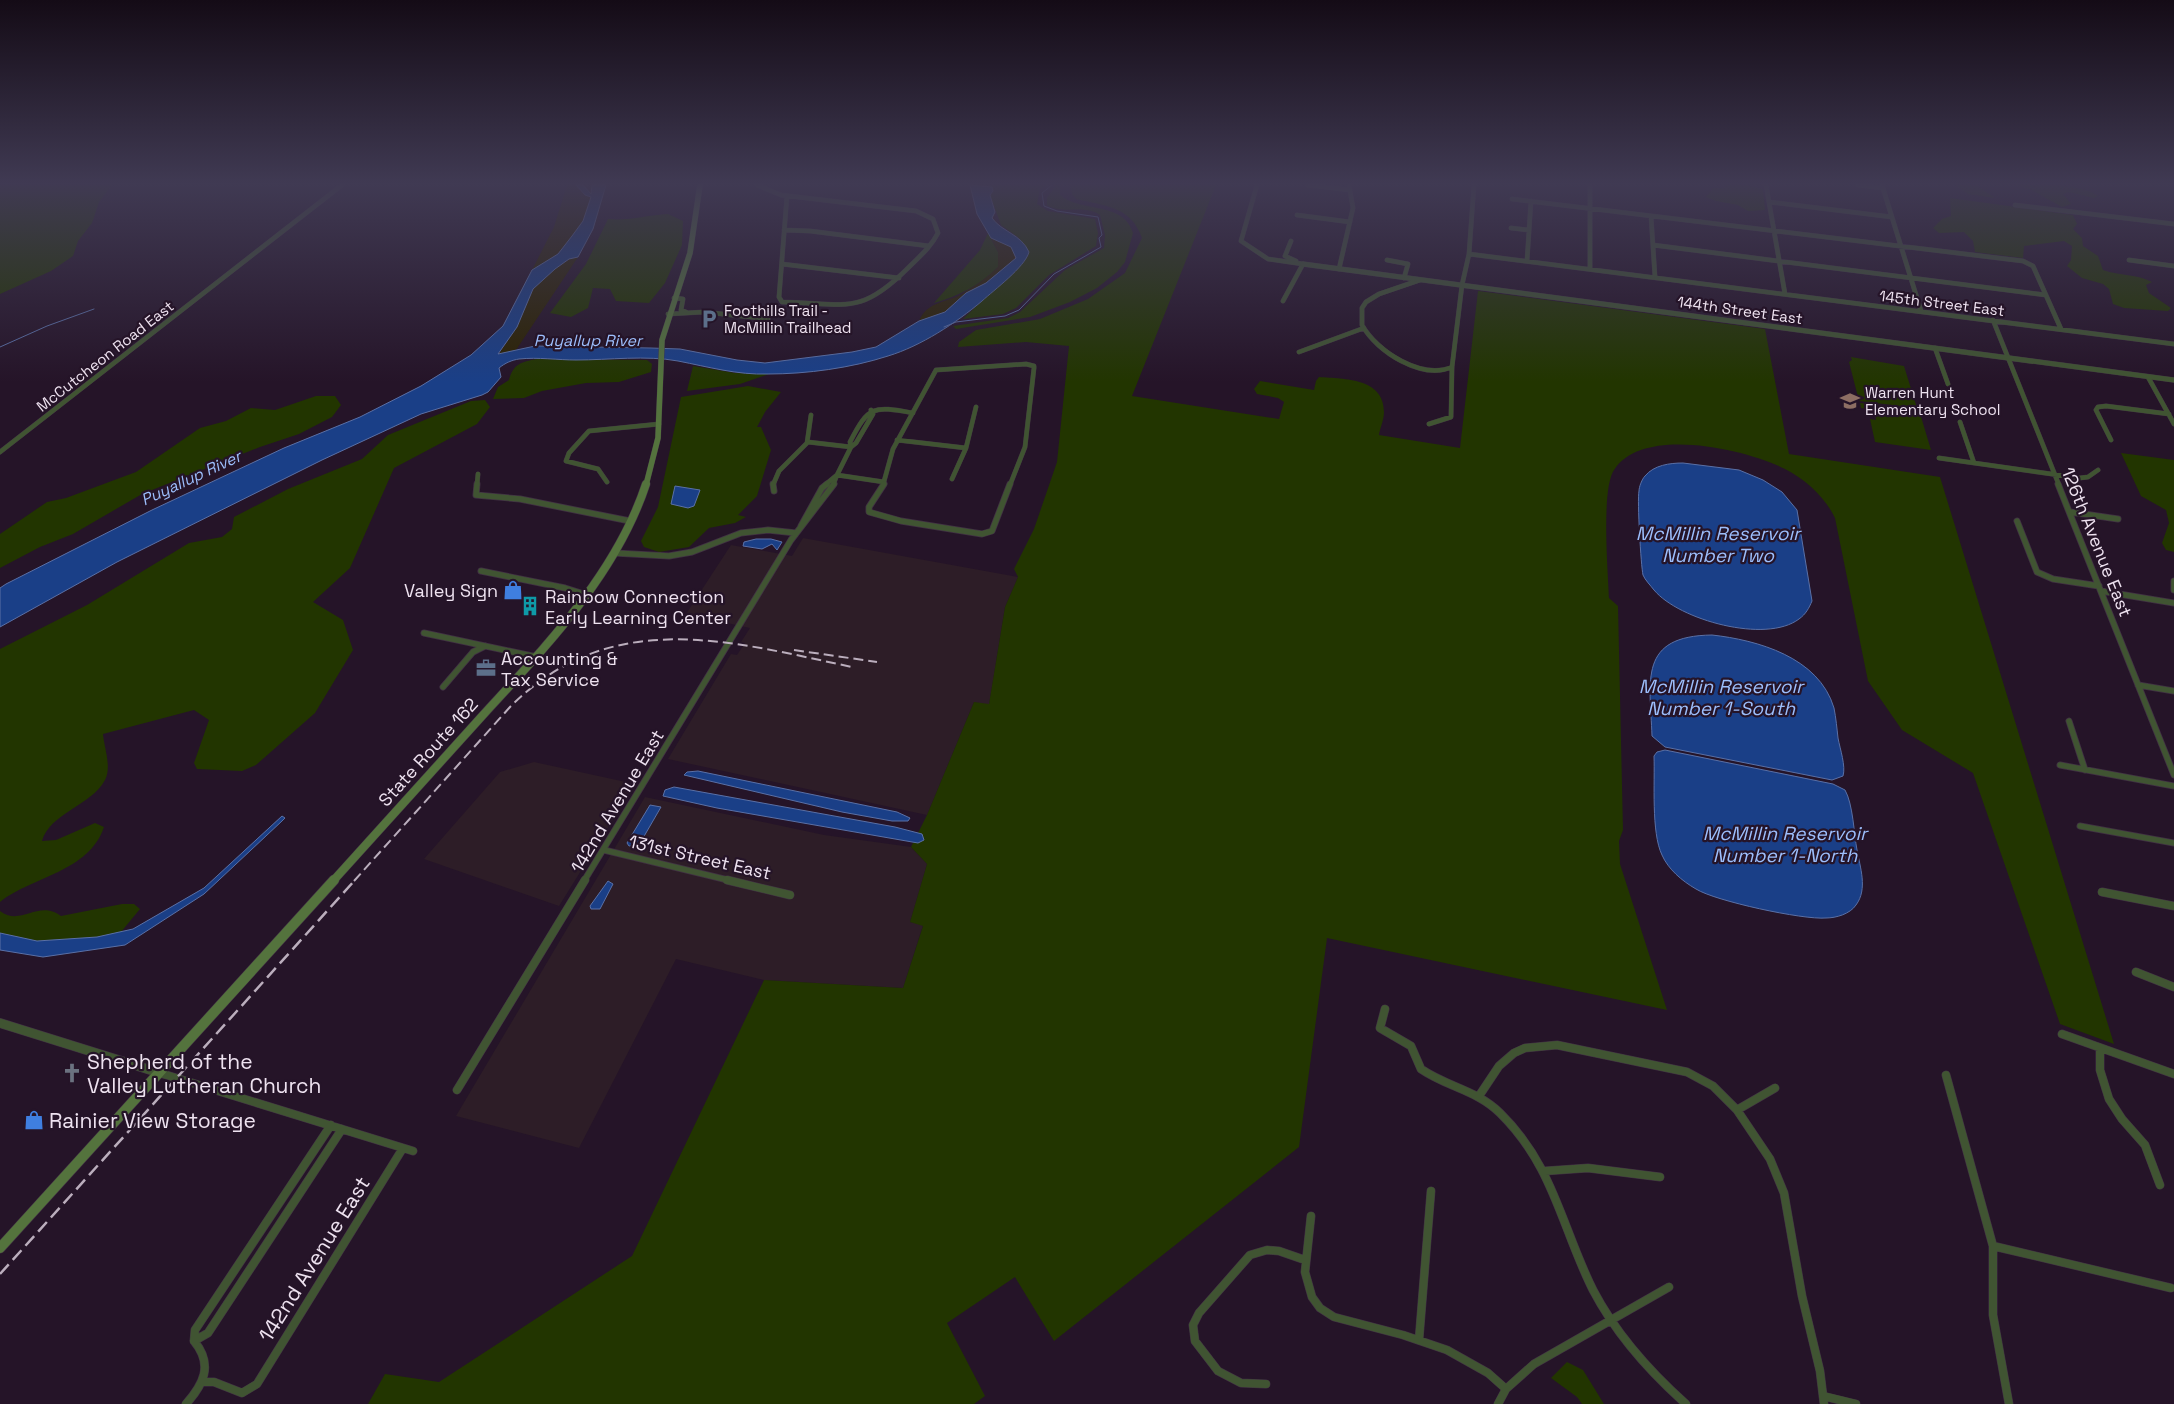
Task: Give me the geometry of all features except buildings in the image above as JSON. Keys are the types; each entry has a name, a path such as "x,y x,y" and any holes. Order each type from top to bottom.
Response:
{"main road":[{"name":"State Route 162","path":"0,1248 537,657 587,595 614,553 630,521 651,469 659,424 662,341 668,314 690,251"}],"street":[{"name":"McCutcheon Road East","path":"0,452 258,251"},
{"path":"783,251 779,297 782,302 838,306 859,304 882,294 925,251"},
{"path":"1255,251 1268,259 1301,264"},
{"path":"1287,251 1285,256 1301,264"},
{"path":"1339,269 1343,251"},
{"path":"1429,424 1451,417 1452,367 1462,285 1464,283 1469,251"},
{"path":"1527,261 1528,251"},
{"path":"1590,251 1590,269"},
{"path":"1653,251 1655,277"},
{"path":"1691,251 2046,295"},
{"path":"1778,251 1785,294"},
{"path":"1902,251 1921,311"},
{"path":"1938,251 2016,260 2030,264 2061,329"},
{"name":"145th Street East","path":"1469,254 2174,344"},
{"path":"1387,260 1408,264 1404,278"},
{"path":"2129,260 2174,266"},
{"path":"782,264 899,278"},
{"path":"1283,301 1301,264"},
{"name":"144th Street East","path":"1301,264 2174,380"},
{"path":"1420,280 1368,300 1363,306 1361,316 1364,328 1396,356 1413,366 1434,372 1443,372 1452,367"},
{"path":"674,298 683,299 681,310 768,319"},
{"path":"668,314 690,312"},
{"name":"126th Avenue East","path":"1993,320 2174,775"},
{"path":"1299,352 1364,328"},
{"path":"1935,348 1948,384"},
{"path":"1000,365 1034,366 1025,447 996,524 990,533 977,533 901,521 868,511 884,482 891,454 897,440 938,369 1000,365"},
{"path":"2148,377 2174,424"},
{"path":"2111,440 2096,410 2098,406 2169,414"},
{"path":"952,479 966,448 976,407"},
{"name":"142nd Avenue East","path":"457,1090 796,533 812,516 836,481 837,475 851,447 856,443 873,414 871,410 877,408 913,413"},
{"path":"774,491 773,483 779,472 808,442 811,415"},
{"path":"1960,422 1974,463"},
{"path":"607,482 598,469 566,461 566,457 584,435 599,429 659,424"},
{"path":"897,440 966,448"},
{"path":"808,442 851,447"},
{"path":"1940,458 2083,477 2098,470"},
{"path":"478,474 476,495 520,499 630,521"},
{"path":"837,475 884,482"},
{"path":"2070,512 2118,520"},
{"path":"2017,521 2034,568 2039,574 2053,579 2174,603"},
{"path":"614,553 667,556 688,553 748,531 774,530 796,533"},
{"path":"481,571 565,588 587,595"},
{"path":"2174,581 2174,590"},
{"path":"424,633 537,657"},
{"path":"443,687 464,662 483,646"},
{"path":"2138,685 2174,691"},
{"path":"2069,721 2085,770"},
{"path":"2060,765 2174,786"},
{"path":"2080,826 2174,843"},
{"name":"131st Street East","path":"604,850 790,895"},
{"path":"2102,892 2174,906"},
{"path":"2136,972 2174,987"},
{"path":"1385,1009 1380,1028 1411,1046 1421,1069 1479,1096 1522,1140 1545,1171 1585,1272 1611,1319 1642,1361 1686,1404"},
{"path":"0,1022 413,1151"},
{"path":"2062,1034 2174,1074"},
{"path":"1479,1096 1499,1066 1514,1053 1525,1048 1557,1045 1688,1072 1714,1086 1737,1110 1770,1159 1781,1184 1791,1223 1802,1296 1820,1371 1823,1400 1856,1404"},
{"path":"2100,1048 2100,1070 2110,1099 2122,1119 2145,1145 2160,1185"},
{"path":"1946,1075 1993,1246 1993,1314 2009,1404"},
{"path":"1737,1110 1775,1088"},
{"path":"186,1404 204,1382 203,1358 198,1345 194,1341 195,1330 331,1125"},
{"path":"194,1341 208,1333 342,1128"},
{"name":"142nd Avenue East","path":"204,1382 214,1382 242,1393 253,1388 403,1148"},
{"path":"1545,1171 1562,1167 1584,1166 1660,1177"},
{"path":"1419,1340 1431,1191"},
{"path":"1311,1216 1305,1260 1305,1278 1310,1294 1318,1306 1330,1315 1447,1349 1473,1362 1506,1389"},
{"path":"1993,1246 2171,1288"},
{"path":"1266,1384 1241,1383 1218,1371 1196,1341 1193,1329 1199,1313 1250,1255 1258,1251 1273,1250 1305,1260"},
{"path":"1498,1404 1506,1389 1534,1364 1669,1288"}],"shaded area":[{"path":"803,538 1018,577 1005,607 989,705 974,702 927,815 668,759 731,654 737,655 745,643 741,642 750,628 686,614 731,545 792,556"},
{"path":"534,762 635,784 559,906 424,859 500,772"},
{"path":"645,797 824,835 911,847 927,864 910,922 923,925 903,988 764,980 676,959 579,1148 456,1116"}],"green space":[{"path":"0,251 75,251 73,256 51,271 0,294"},
{"path":"593,251 680,251 665,283 649,303 616,301 610,289 593,288 588,308 571,317 550,313 586,264"},
{"path":"980,251 997,251 998,267 984,279 969,289 934,303"},
{"path":"1027,251 1089,251 1049,275 1016,308 1003,314 963,319 1028,256"},
{"path":"1100,251 1128,251 1125,262 1117,272 1097,288 1070,302 1030,317 956,329 953,326 1008,318 1020,312 1065,270"},
{"path":"1136,251 1190,251 1132,396 1279,419 1284,402 1278,398 1257,394 1254,389 1260,381 1314,390 1319,377 1351,380 1361,382 1378,392 1384,412 1379,435 1460,448 1478,291 1765,329 1789,454 1940,477 2114,1044 2060,1024 1973,773 1902,730 1868,681 1835,518 1826,503 1814,490 1793,473 1768,461 1746,454 1695,445 1670,445 1647,448 1628,456 1614,470 1610,480 1606,512 1607,551 1609,598 1618,606 1623,830 1619,841 1620,864 1667,1010 1327,938 1299,1147 1054,1341 1015,1277 947,1323 985,1396 974,1404 368,1404 385,1374 439,1382 632,1256 764,980 903,988 923,926 910,922 927,864 911,847 927,815 974,702 989,704 1005,607 1018,577 1014,569 1034,529 1057,462 1069,346 1026,342 958,347 959,342 976,330 1040,319 1088,299 1125,273"},
{"path":"1975,251 2024,251 2023,258"},
{"path":"2072,251 2090,251 2098,256 2103,270 2152,282 2146,285 2149,293 2171,308 2168,311 2124,308 2113,304 2109,289 2103,284 2082,278 2067,266 2071,260"},
{"path":"1851,357 1904,366 1917,408 1859,401 1849,362 1852,360"},
{"path":"537,359 647,360 652,364 651,372 619,382 586,383 542,391 524,398 493,399 498,387 509,380 515,367"},
{"path":"693,366 735,373 769,374 740,384 687,391"},
{"path":"748,386 781,392 765,412 757,427 761,427 771,450 757,496 738,515 746,517 735,523 709,528 689,547 659,552 644,547 641,541 658,507 681,397"},
{"path":"316,396 335,396 341,405 332,417 299,434 260,447 142,494 73,534 40,547 0,568 0,534 47,502 66,498 136,472 200,428 226,421 251,408 275,410"},
{"path":"485,400 490,407 477,424 394,468 350,568 313,602 343,620 353,650 315,713 256,765 242,771 197,769 194,763 209,720 194,710 103,734 108,763 105,780 90,797 53,823 46,831 42,841 56,840 95,823 104,827 97,842 73,864 13,893 0,902 0,649 87,605 189,543 222,537 232,529 234,517 288,489 362,459 388,435 471,401"},
{"path":"1860,403 1919,410 1931,450 1875,442 1870,419 1876,420 1874,410 1861,408"},
{"path":"2121,453 2174,460 2174,552 2166,550 2162,543 2169,523 2166,510 2141,496"},
{"path":"122,904 134,904 140,909 121,932 97,937 37,941 0,933 0,911 15,916 45,910 61,916"},
{"path":"1567,1362 1583,1370 1604,1404 1582,1404 1577,1397 1551,1378"}],"sand":[{"path":"542,251 561,251 550,259 532,270"},
{"path":"997,251 1013,251 1016,258 986,283 966,293 945,312 919,321 922,315 931,307 954,298 985,279 998,267"},
{"path":"578,257 516,350 498,355 517,327 533,289 569,259"}],"water":[{"path":"561,251 581,251 578,257 569,259 533,289 517,327 498,354 535,346 651,348 680,349 737,360 765,363 852,352 876,347 919,321 945,312 966,293 986,283 1016,258 1013,251 1029,252 1022,264 1009,278 950,325 900,352 859,364 783,374 757,374 734,372 653,358 576,360 533,358 511,361 499,368 501,377 488,392 421,414 322,460 117,562 0,627 0,588 6,584 152,510 284,448 360,417 421,386 471,355 503,326 532,270"},
{"name":"McMillin Reservoir Number Two","path":"1683,463 1739,470 1763,480 1782,492 1797,510 1812,601 1807,611 1799,619 1784,626 1766,629 1745,629 1724,625 1683,611 1666,601 1647,581 1643,575 1640,547 1638,507 1640,485 1644,477 1653,469 1668,464"},
{"path":"675,486 700,490 694,506 688,508 671,504"},
{"path":"756,539 771,539 782,542 777,550 772,544 762,549 743,546 744,542"},
{"name":"McMillin Reservoir Number 1-South","path":"1712,635 1748,641 1784,654 1801,664 1815,676 1826,690 1834,708 1843,762 1843,776 1832,780 1665,747 1652,736 1651,680 1654,665 1660,653 1671,643 1688,637"},
{"name":"McMillin Reservoir Number 1-North","path":"1665,750 1833,784 1845,790 1852,811 1862,878 1862,892 1856,905 1847,913 1834,917 1815,918 1799,916 1721,899 1696,889 1681,878 1672,870 1662,855 1656,833 1654,756 1657,752"},
{"path":"698,771 897,812 910,818 908,821 892,821 842,812 684,775 687,772"},
{"path":"674,787 895,827 922,834 924,840 918,843 717,808 663,796 665,790"},
{"path":"650,805 661,807 639,845 629,846 627,843"},
{"path":"282,816 285,818 204,894 125,945 43,957 0,950 0,933 37,941 97,937 133,929 204,888"},
{"path":"608,881 613,884 600,909 591,909 590,906"}],"waterway":[{"path":"944,327 956,322 1005,316 1019,310 1054,274 1095,251"},
{"path":"0,347 47,326 94,309"}],"railway":[{"path":"354,881 510,707 549,675 589,654 630,643 673,639 761,648 852,667"},
{"path":"794,650 877,662"},
{"path":"0,1274 355,880"}],"place":[{"name":"Foothills Trail - McMillin Trailhead","path":"709,319"},
{"name":"Warren Hunt Elementary School","path":"1850,401"},
{"name":"Valley Sign","path":"513,590"},
{"name":"Rainbow Connection Early Learning Center","path":"530,606"},
{"name":"Accounting & Tax Service","path":"486,668"},
{"name":"Shepherd of the Valley Lutheran Church","path":"72,1073"},
{"name":"Rainier View Storage","path":"34,1120"}],"water label":[{"name":"Puyallup River","path":"588,340"},
{"name":"Puyallup River","path":"191,478"}]}
